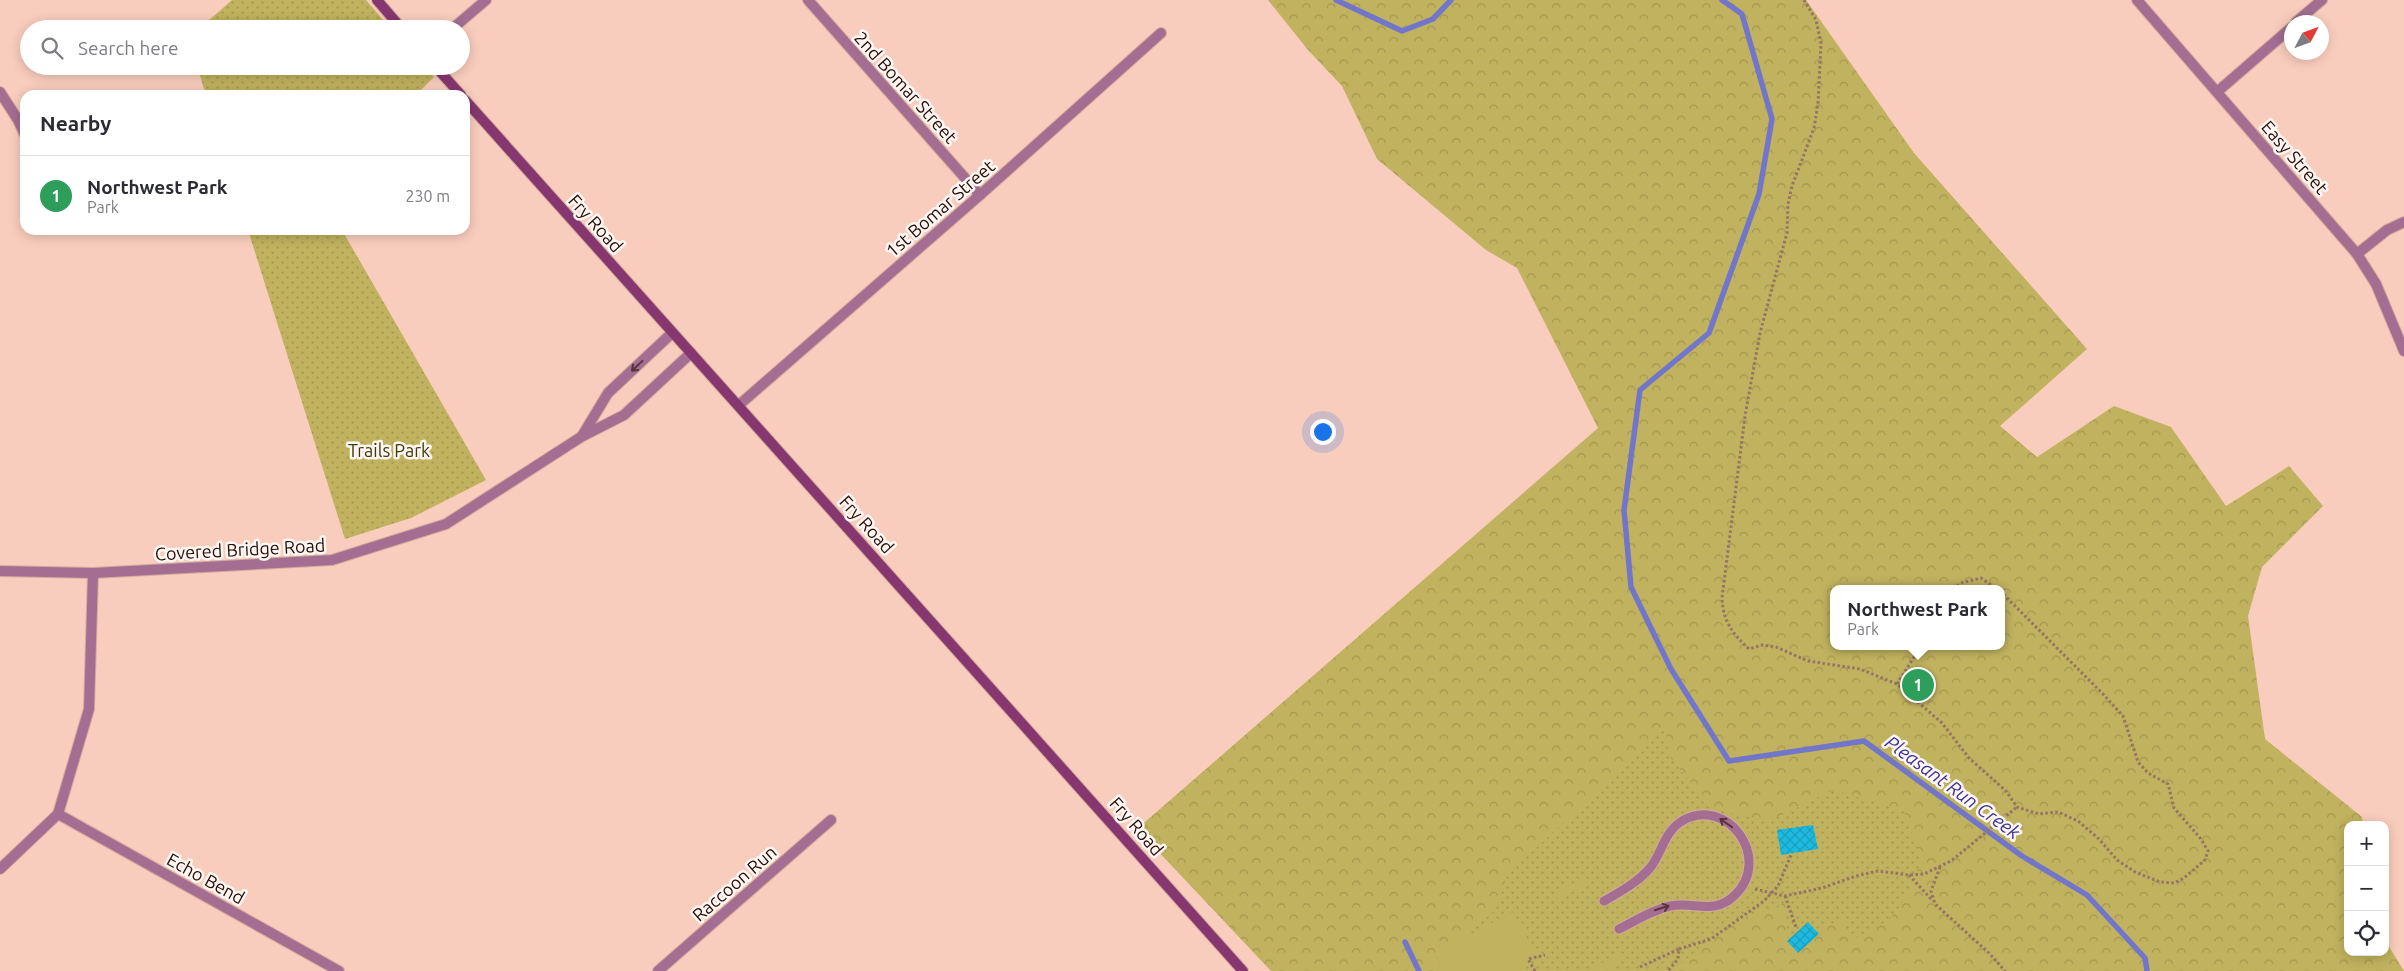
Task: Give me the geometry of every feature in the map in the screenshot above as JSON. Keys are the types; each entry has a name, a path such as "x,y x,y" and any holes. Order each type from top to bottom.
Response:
{"street":[{"path":"377,0 394,20"},
{"path":"463,20 486,0"},
{"name":"2nd Bomar Street","path":"808,0 980,195"},
{"name":"Easy Street","path":"2137,0 2357,254 2376,284 2404,351"},
{"path":"2304,15 2322,0"},
{"name":"1st Bomar Street","path":"739,405 980,195 1161,33"},
{"path":"2217,92 2284,34"},
{"path":"443,75 457,90"},
{"path":"0,92 20,124"},
{"name":"Fry Road","path":"470,106 1243,971"},
{"path":"2357,254 2387,230 2404,222"},
{"path":"581,437 608,393 672,332"},
{"name":"Covered Bridge Road","path":"0,571 93,573 332,560 446,524 581,437 624,416 691,353"},
{"path":"0,869 58,814 89,709 93,573"},
{"name":"Echo Bend","path":"58,814 339,971"},
{"name":"Raccoon Run","path":"658,971 831,820"}],"lane":[{"path":"1604,901 1628,887 1649,869 1666,836 1680,822 1700,814 1722,819 1740,833 1750,853 1748,877 1736,895 1723,904 1708,907 1674,905 1659,908 1618,929"}],"path":[{"path":"1804,0 1816,20 1821,43 1818,104 1814,128 1792,186 1788,204 1787,233 1760,334 1745,416 1722,598 1722,609 1732,633 1748,649 1762,645 1776,647 1808,661 1860,669 1897,684 1942,723 1969,758 2006,791 2017,807 2039,814 2058,812 2078,821 2099,839 2117,860 2135,872 2160,882 2174,883 2184,878 2205,860 2208,851 2201,839 2174,808 2168,784 2148,772 2138,762 2123,716 2005,596"},
{"path":"1958,585 1981,578 1991,585"},
{"path":"1897,684 1918,650"},
{"path":"1742,886 1785,896 1822,888 1878,871 1909,875 1924,874 1951,861 2017,807"},
{"path":"1640,967 1679,949 1711,940 1764,901 1783,878 1791,855"},
{"path":"1935,904 1931,892 1940,866"},
{"path":"1909,875 1935,904 1989,953 2004,971"},
{"path":"1785,896 1796,928"},
{"path":"1668,971 1678,959 1679,949"},
{"path":"1535,971 1528,959 1545,955"}],"green space":[{"path":"232,0 366,0 383,20 209,20"},
{"path":"1268,0 1806,0 1914,153 2087,349 2000,426 2037,457 2114,406 2171,427 2226,506 2289,466 2323,506 2262,567 2248,616 2265,739 2362,817 2362,821 2344,821 2344,956 2389,956 2389,947 2404,971 1671,971 1733,923 1785,903 1788,941 1845,919 1843,931 1853,940 1883,924 1893,915 1903,901 1922,861 1904,811 1833,790 1769,821 1713,809 1669,756 1665,723 1644,750 1508,873 1495,911 1437,957 1443,971 1271,971 1137,829 1598,428 1517,268 1486,250 1377,159 1342,86 1308,50"},
{"path":"200,75 432,75 434,77 421,90 204,90"},
{"name":"Trails Park","path":"250,235 345,235 486,480 411,518 345,539"},
{"path":"1961,462 2291,971 1382,971"},
{"path":"1585,877 1589,884 1558,899 1555,893"},
{"path":"1513,912 1538,958 1514,971 1444,971 1435,953"},
{"path":"1622,953 1626,957 1624,960 1602,971 1594,971 1594,967"}],"building":[{"path":"1813,825 1818,849 1781,855 1777,830"},
{"path":"1808,922 1819,934 1798,953 1787,941"}],"waterway":[{"name":"Pleasant Run Creek","path":"1336,0 1402,31 1433,19 1451,0"},
{"name":"Pleasant Run Creek","path":"1722,0 1742,14 1772,119 1759,194 1709,333 1640,390 1624,510 1631,587 1671,669 1729,761 1864,741 2022,856 2087,895 2145,958 2147,971"},
{"path":"1405,942 1419,971"}],"place":[{"name":"Northwest Park","path":"1918,685"}]}
